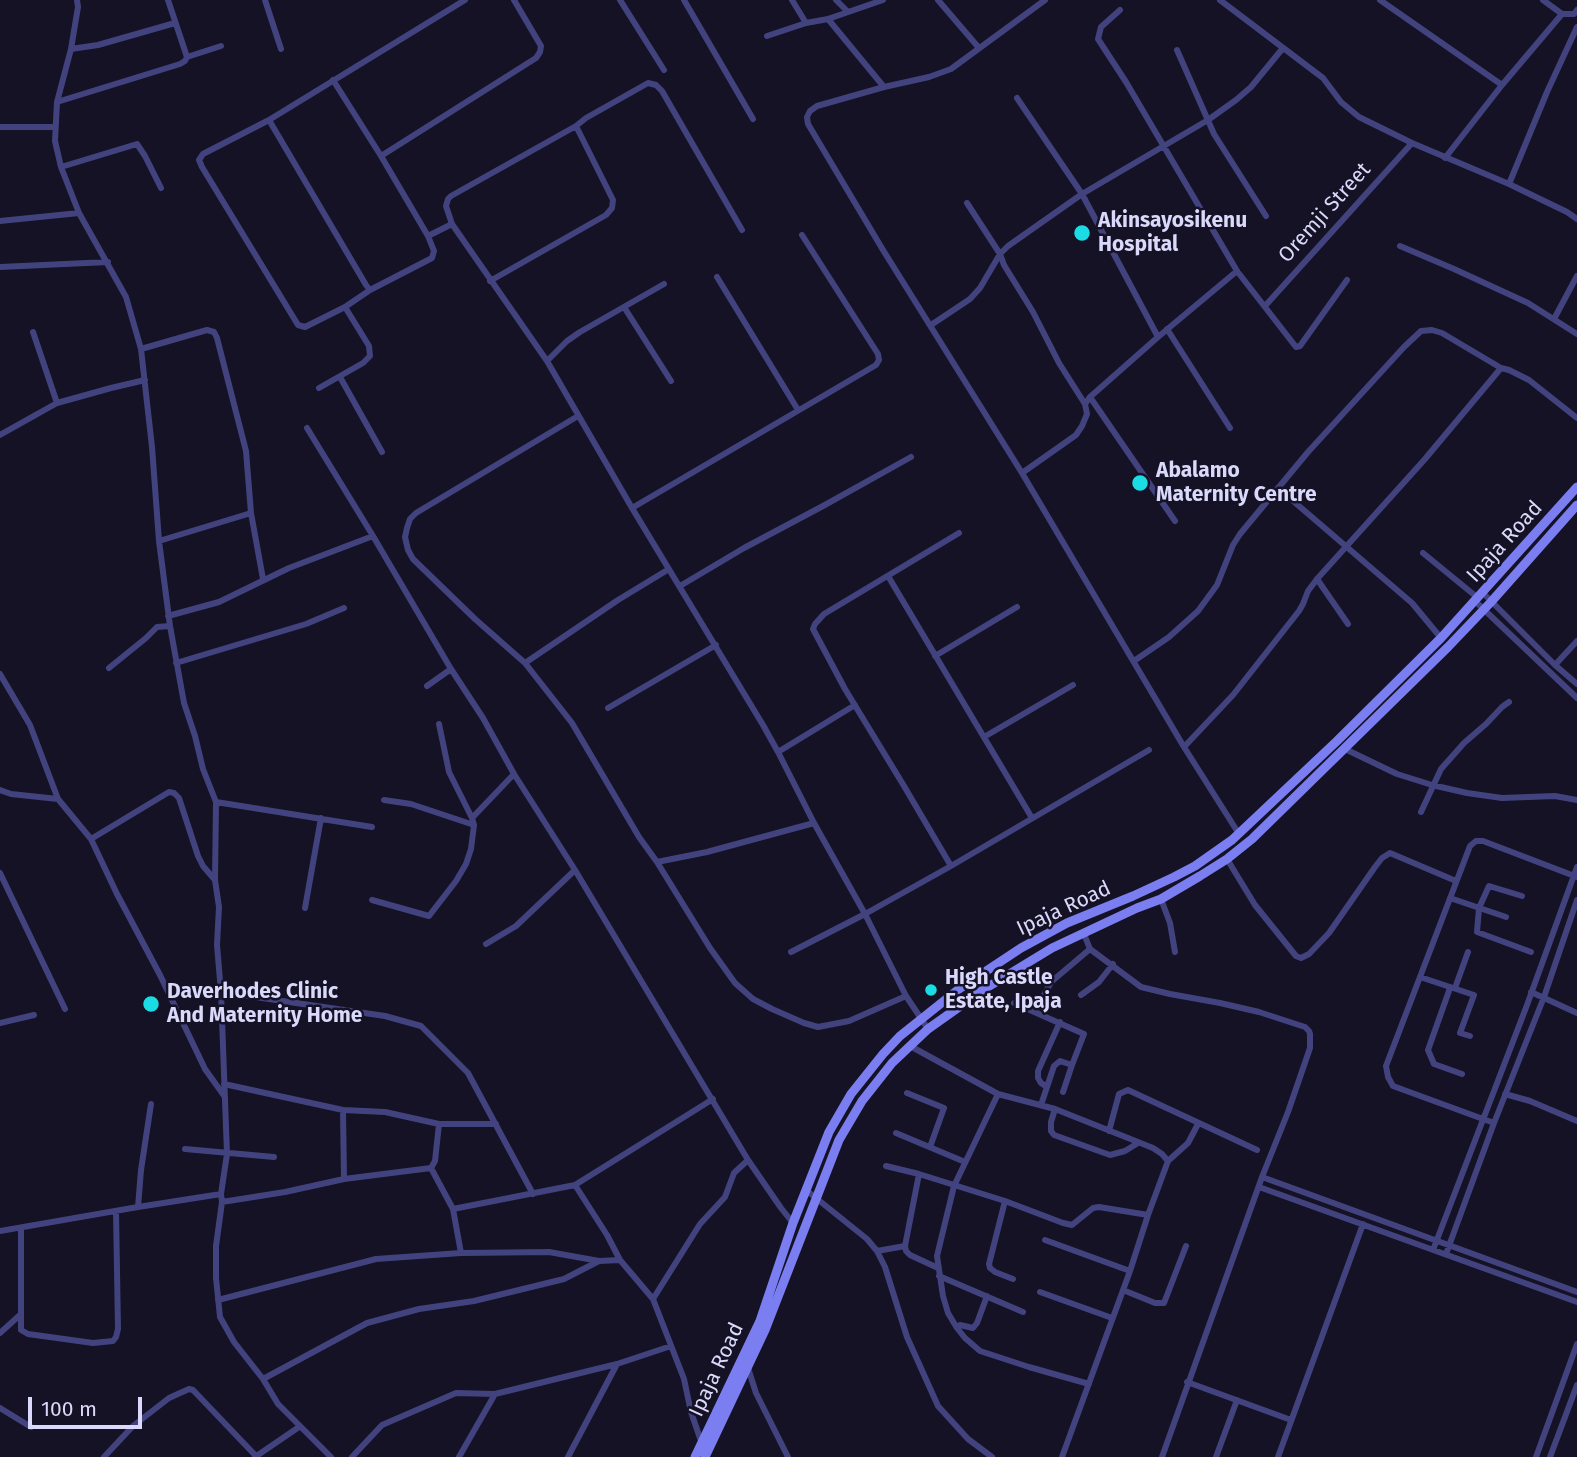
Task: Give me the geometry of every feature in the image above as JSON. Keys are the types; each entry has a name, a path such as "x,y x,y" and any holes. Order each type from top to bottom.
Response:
{"main road":[{"name":"Ipaja Road","path":"695,1457 760,1321 793,1223 829,1132 851,1094 883,1054 921,1018 974,978 1021,948 1067,923 1133,897 1174,877 1195,866 1239,834 1441,638 1577,487"},
{"name":"Ipaja Road","path":"705,1457 770,1318 839,1140 874,1084 892,1063 928,1029 983,990 1040,956 1161,899 1227,859 1256,835 1345,749 1484,610 1577,505"}],"street":[{"path":"77,0 71,49 57,102 55,141 61,167 79,213 126,297 141,349 159,541 176,663 184,703 203,769 216,802 215,880 219,907 217,945 227,1154 216,1246 220,1317 234,1342 263,1379 278,1404 331,1457"},
{"path":"168,0 187,57"},
{"path":"265,0 281,49"},
{"path":"333,80 381,156 434,251 432,258 305,327 298,325 199,160 203,154 268,120 333,80 465,0"},
{"path":"381,156 536,58 541,47 514,0"},
{"path":"620,0 664,70"},
{"path":"684,0 753,119"},
{"path":"792,0 806,23"},
{"path":"836,0 848,12"},
{"path":"767,36 883,0"},
{"path":"938,0 979,48"},
{"path":"1045,0 951,69 817,106 810,111 808,124 1239,834"},
{"path":"1220,0 1323,78 1341,102 1359,117 1412,143 1509,184 1577,219"},
{"path":"1380,0 1502,85"},
{"path":"1543,0 1562,14 1576,14"},
{"path":"1120,10 1101,27 1098,39 1237,271 1296,347 1300,346 1347,280"},
{"path":"1446,158 1502,85 1562,14"},
{"path":"828,19 884,87"},
{"path":"71,49 98,45 176,23"},
{"path":"1509,184 1577,27"},
{"path":"57,102 180,64 187,57 221,46"},
{"path":"931,325 970,299 1007,246 1082,194 1208,120 1244,94 1283,48"},
{"path":"1177,50 1214,134 1266,216"},
{"path":"742,230 662,91 656,85 648,83 451,196 446,206 452,224 547,361 668,569 716,645 778,752 906,996 928,1029"},
{"path":"1017,98 1082,194 1158,337"},
{"path":"268,120 370,290"},
{"path":"490,281 606,215 612,208 613,200 576,126"},
{"path":"0,127 54,127"},
{"name":"Oremji Street","path":"1265,306 1412,143"},
{"path":"61,167 137,144 161,188"},
{"path":"967,203 1000,254 1059,363 1085,404 1087,414 1076,435 1022,473"},
{"path":"0,221 79,213"},
{"path":"428,236 452,224"},
{"path":"632,508 876,365 878,354 802,235"},
{"path":"1400,246 1528,303 1577,334"},
{"path":"0,267 108,262"},
{"path":"1085,404 1158,337 1237,271"},
{"path":"1554,319 1577,276"},
{"path":"717,277 798,410"},
{"path":"547,361 573,337 664,284"},
{"path":"319,388 363,363 371,353 345,307"},
{"path":"624,307 671,380"},
{"path":"141,349 207,330 214,332 246,451 251,513 263,579"},
{"path":"1167,330 1230,428"},
{"path":"1134,661 1169,637 1198,611 1217,585 1233,545 1278,488 1317,442 1421,331 1443,333 1501,368 1529,380 1577,418"},
{"path":"33,332 57,403"},
{"path":"1184,747 1233,695 1291,622 1317,579 1425,459 1501,368"},
{"path":"340,377 382,452"},
{"path":"0,435 57,403 145,380"},
{"path":"1090,397 1175,521"},
{"path":"578,416 415,513 410,519 405,537 413,559 525,663 572,723 639,838 657,862 710,948 735,983 753,999 818,1027 849,1021 906,996"},
{"path":"307,428 748,1160 793,1223"},
{"path":"680,586 911,457"},
{"path":"1278,488 1412,603 1441,638"},
{"path":"159,541 251,513"},
{"path":"951,866 813,632 824,614 958,533"},
{"path":"169,616 219,602 263,579 373,536"},
{"path":"1423,553 1478,598 1491,602 1577,684"},
{"path":"525,663 668,569"},
{"path":"888,576 1032,818"},
{"path":"1317,579 1348,624"},
{"path":"1478,598 1484,610 1577,698"},
{"path":"935,656 1017,607"},
{"path":"176,663 306,624 344,608"},
{"path":"109,667 157,627 170,626"},
{"path":"1555,665 1577,641"},
{"path":"608,708 716,645"},
{"path":"427,685 451,669"},
{"path":"0,674 30,725 58,799 91,839 205,1069 225,1098"},
{"path":"984,737 1073,685"},
{"path":"1421,812 1441,769 1464,743 1509,702"},
{"path":"778,752 855,705"},
{"path":"372,900 429,916 466,864 471,849 473,821 449,772 439,724"},
{"path":"1345,749 1382,768 1432,785 1467,793 1502,798 1555,796 1577,800"},
{"path":"791,952 951,866 1149,750"},
{"path":"473,821 514,774"},
{"path":"0,790 11,794 58,799"},
{"path":"91,839 169,792 174,793 179,798 198,856 215,880"},
{"path":"384,800 411,804 473,821"},
{"path":"216,802 372,827"},
{"path":"305,908 321,818"},
{"path":"657,862 707,852 814,823"},
{"path":"1494,1122 1393,1086 1386,1066 1470,846 1476,841 1483,841 1575,876"},
{"path":"1227,859 1255,905 1296,956 1301,958 1309,954 1329,933 1375,867 1390,853 1456,881"},
{"path":"1433,1250 1577,867"},
{"path":"486,944 516,926 575,870"},
{"path":"0,873 65,1009"},
{"path":"1522,896 1489,886 1479,908 1477,932 1531,952"},
{"path":"1450,898 1506,917"},
{"path":"1161,899 1170,923 1175,952"},
{"path":"1446,1254 1494,1122 1544,997 1577,900"},
{"path":"1084,934 1090,949 1141,987 1259,1012 1310,1031 1310,1048 1288,1112 1187,1382 1162,1457"},
{"path":"1035,1012 1051,982 1090,949"},
{"path":"1462,1074 1434,1064 1428,1051 1468,952"},
{"path":"1081,995 1099,982 1113,964"},
{"path":"1420,977 1474,995 1460,1033 1470,1036"},
{"path":"220,992 386,1016 421,1026 464,1067 533,1194"},
{"path":"1531,992 1577,1013"},
{"path":"1014,1003 1084,1034 1063,1092"},
{"path":"0,1023 34,1015"},
{"path":"1047,1087 1041,1083 1038,1071 1060,1022"},
{"path":"910,1046 998,1094 1055,1109 1153,1148 1168,1161"},
{"path":"1041,1105 1054,1066 1060,1061 1072,1065"},
{"path":"224,1084 343,1110 386,1112 439,1124 496,1124"},
{"path":"1109,1131 1119,1094 1128,1090 1257,1150"},
{"path":"907,1093 944,1108 930,1147"},
{"path":"998,1094 954,1186 937,1256 948,1313 965,1338 980,1351 1089,1384"},
{"path":"1505,1094 1530,1101 1577,1121"},
{"path":"453,1209 575,1185 713,1099"},
{"path":"138,1207 151,1104"},
{"path":"1055,1109 1051,1122 1054,1135 1110,1155 1125,1151 1138,1143"},
{"path":"343,1110 344,1179"},
{"path":"431,1168 435,1161 439,1124"},
{"path":"1062,1457 1168,1161 1188,1143 1198,1124"},
{"path":"896,1133 965,1162"},
{"path":"185,1149 274,1157"},
{"path":"653,1299 700,1224 725,1196 734,1173 748,1160"},
{"path":"886,1166 1005,1201 1072,1225 1093,1208 1099,1207 1148,1215"},
{"path":"222,1202 344,1179 431,1168"},
{"path":"431,1168 453,1209 461,1253"},
{"path":"919,1174 906,1251 938,1268"},
{"path":"1262,1177 1577,1292"},
{"path":"575,1185 607,1234 620,1260 653,1299 684,1379 702,1444"},
{"path":"1259,1187 1577,1302"},
{"path":"806,1189 877,1251 885,1267 906,1337 938,1406 968,1439 992,1457"},
{"path":"0,1231 221,1194"},
{"path":"1005,1201 989,1264 995,1272 1013,1279"},
{"path":"20,1229 21,1329 28,1334 93,1343 113,1341 117,1337 118,1329 116,1211"},
{"path":"1278,1457 1366,1216"},
{"path":"1045,1240 1130,1271"},
{"path":"877,1251 905,1246"},
{"path":"1123,1290 1155,1303 1164,1303 1186,1247"},
{"path":"218,1300 376,1259 461,1253 549,1252 599,1261 620,1260"},
{"path":"263,1379 367,1323 419,1309 474,1301 564,1279 599,1261"},
{"path":"939,1276 1023,1311"},
{"path":"1040,1292 1112,1318"},
{"path":"957,1328 960,1325 973,1328 987,1296"},
{"path":"0,1333 21,1314"},
{"path":"1536,1457 1577,1344"},
{"path":"352,1457 382,1425 456,1393 495,1394 617,1364 671,1346"},
{"path":"568,1457 617,1364"},
{"path":"748,1368 788,1457"},
{"path":"1187,1382 1291,1420"},
{"path":"1550,1457 1573,1403 1577,1385"},
{"path":"104,1457 133,1426 169,1398 189,1389 193,1390 255,1456 299,1427"},
{"path":"459,1457 495,1394"},
{"path":"1557,1398 1573,1403"},
{"path":"1216,1457 1237,1400"},
{"path":"0,1408 31,1427"}],"place":[{"name":"Akinsayosikenu Hospital","path":"1082,233"},
{"name":"Abalamo Maternity Centre","path":"1140,483"},
{"name":"High Castle Estate, Ipaja","path":"931,990"},
{"name":"Daverhodes Clinic And Maternity Home","path":"151,1004"}]}
